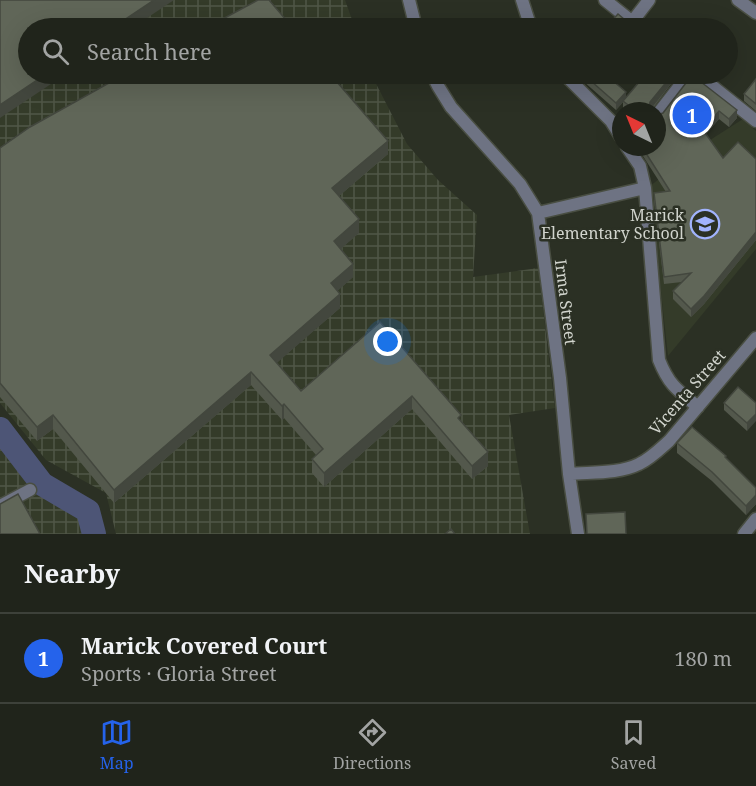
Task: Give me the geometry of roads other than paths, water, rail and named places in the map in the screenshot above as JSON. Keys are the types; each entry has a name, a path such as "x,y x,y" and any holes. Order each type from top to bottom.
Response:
{"street":[{"path":"409,0 414,18"},
{"path":"522,0 528,18"},
{"path":"605,0 626,18"},
{"path":"640,18 649,0"},
{"path":"738,0 756,13"},
{"name":"Irma Street","path":"437,84 451,107 520,184 538,213 578,534"},
{"path":"574,84 612,124"},
{"path":"666,103 681,84"},
{"path":"710,84 756,121"},
{"path":"633,156 640,166 645,188 659,360 672,386 698,407"},
{"path":"538,213 645,188"},
{"name":"Vicenta Street","path":"569,474 620,470 638,465 652,456 669,441 756,339"},
{"path":"0,506 30,490"},
{"path":"744,534 756,519"}],"waterway":[{"path":"0,429 42,484 88,511 94,534"}],"place":[{"name":"Marick Covered Court","path":"692,115"},
{"name":"Marick Elementary School","path":"705,224"}]}
